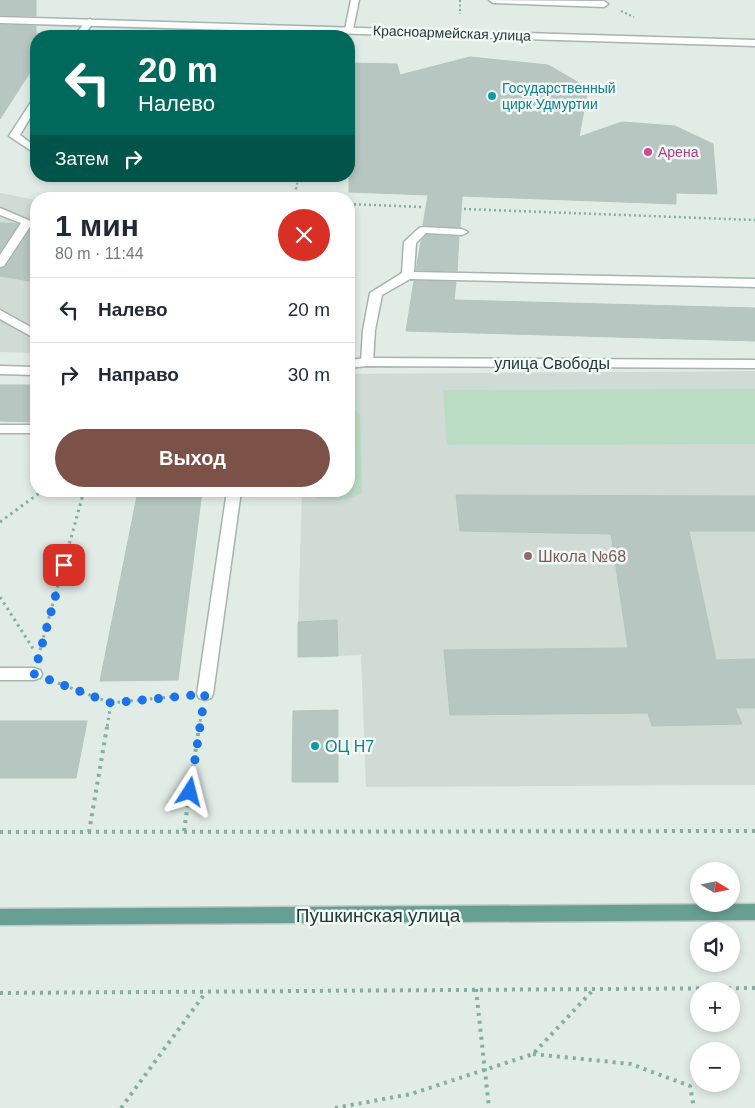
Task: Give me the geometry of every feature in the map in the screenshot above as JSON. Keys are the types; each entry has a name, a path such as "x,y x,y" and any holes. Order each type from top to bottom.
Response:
{"main road":[{"name":"Пушкинская улица","path":"0,917 755,912"}],"street":[{"path":"349,29 355,0"},
{"path":"493,0 604,4"},
{"name":"Красноармейская улица","path":"0,20 90,22 229,30"},
{"path":"83,30 90,22"},
{"name":"Красноармейская улица","path":"321,30 349,29 755,43"},
{"path":"30,111 14,136 30,147"},
{"path":"0,211 27,222 0,264"},
{"path":"408,276 410,242 423,230 462,232"},
{"path":"367,362 369,330 376,293 408,276 755,283"},
{"path":"0,314 30,332"},
{"name":"улица Свободы","path":"355,363 755,364"},
{"path":"0,370 30,370"},
{"path":"0,429 30,429"},
{"path":"205,694 233,497"},
{"path":"0,674 34,674"}],"path":[{"path":"460,0 460,17"},
{"path":"604,4 638,18"},
{"path":"355,204 428,207"},
{"path":"458,208 755,220"},
{"path":"0,522 34,497"},
{"path":"0,597 38,657 82,497"},
{"path":"34,674 111,703 205,694 184,832"},
{"path":"89,832 111,703"},
{"path":"0,832 755,831"},
{"path":"0,993 755,988"},
{"path":"532,1054 594,989"},
{"path":"476,990 489,1108"},
{"path":"121,1108 207,992"},
{"path":"335,1108 411,1094 532,1054 631,1064 690,1086 694,1108"}],"shaded area":[{"path":"0,193 30,199 30,353 0,352"},
{"name":"Школа №68","path":"755,371 755,785 366,787 361,655 338,656 337,620 298,622 302,497 355,497 355,374"}],"green space":[{"path":"755,389 755,444 447,445 443,390"},
{"path":"355,410 360,414 362,493 356,496"},
{"path":"312,497 352,497 334,500"}],"building":[{"path":"0,0 36,0 36,16 0,15"},
{"path":"0,25 36,26 36,30 30,30 30,72 0,119"},
{"path":"470,57 548,65 588,88 579,137 622,122 675,126 713,144 717,194 676,193 676,204 462,196 460,227 423,225 428,195 349,192 349,182 355,182 355,63 397,64 400,75"},
{"path":"0,223 18,224 0,252"},
{"path":"30,230 30,281 0,276 0,269 6,267"},
{"path":"427,235 459,237 457,271 416,270 421,241"},
{"path":"414,281 456,282 454,300 755,308 755,341 406,331"},
{"path":"0,385 30,385 30,422 0,421"},
{"path":"456,495 755,496 755,531 689,531 716,660 755,659 755,708 735,708 742,724 652,726 648,713 450,715 444,650 628,648 611,534 460,531"},
{"path":"137,497 201,497 178,680 100,681"},
{"path":"337,620 338,656 298,657 298,622"},
{"name":"ОЦ H7","path":"338,710 338,782 292,782 293,711"},
{"path":"0,721 87,721 76,778 0,778"}],"place":[{"name":"Государственный цирк Удмуртии","path":"492,96"},
{"name":"Арена","path":"648,152"},
{"name":"Школа №68","path":"528,556"},
{"name":"ОЦ H7","path":"315,746"}],"route":[{"path":"64,565 34,674 111,703 205,694 190,792"}]}
